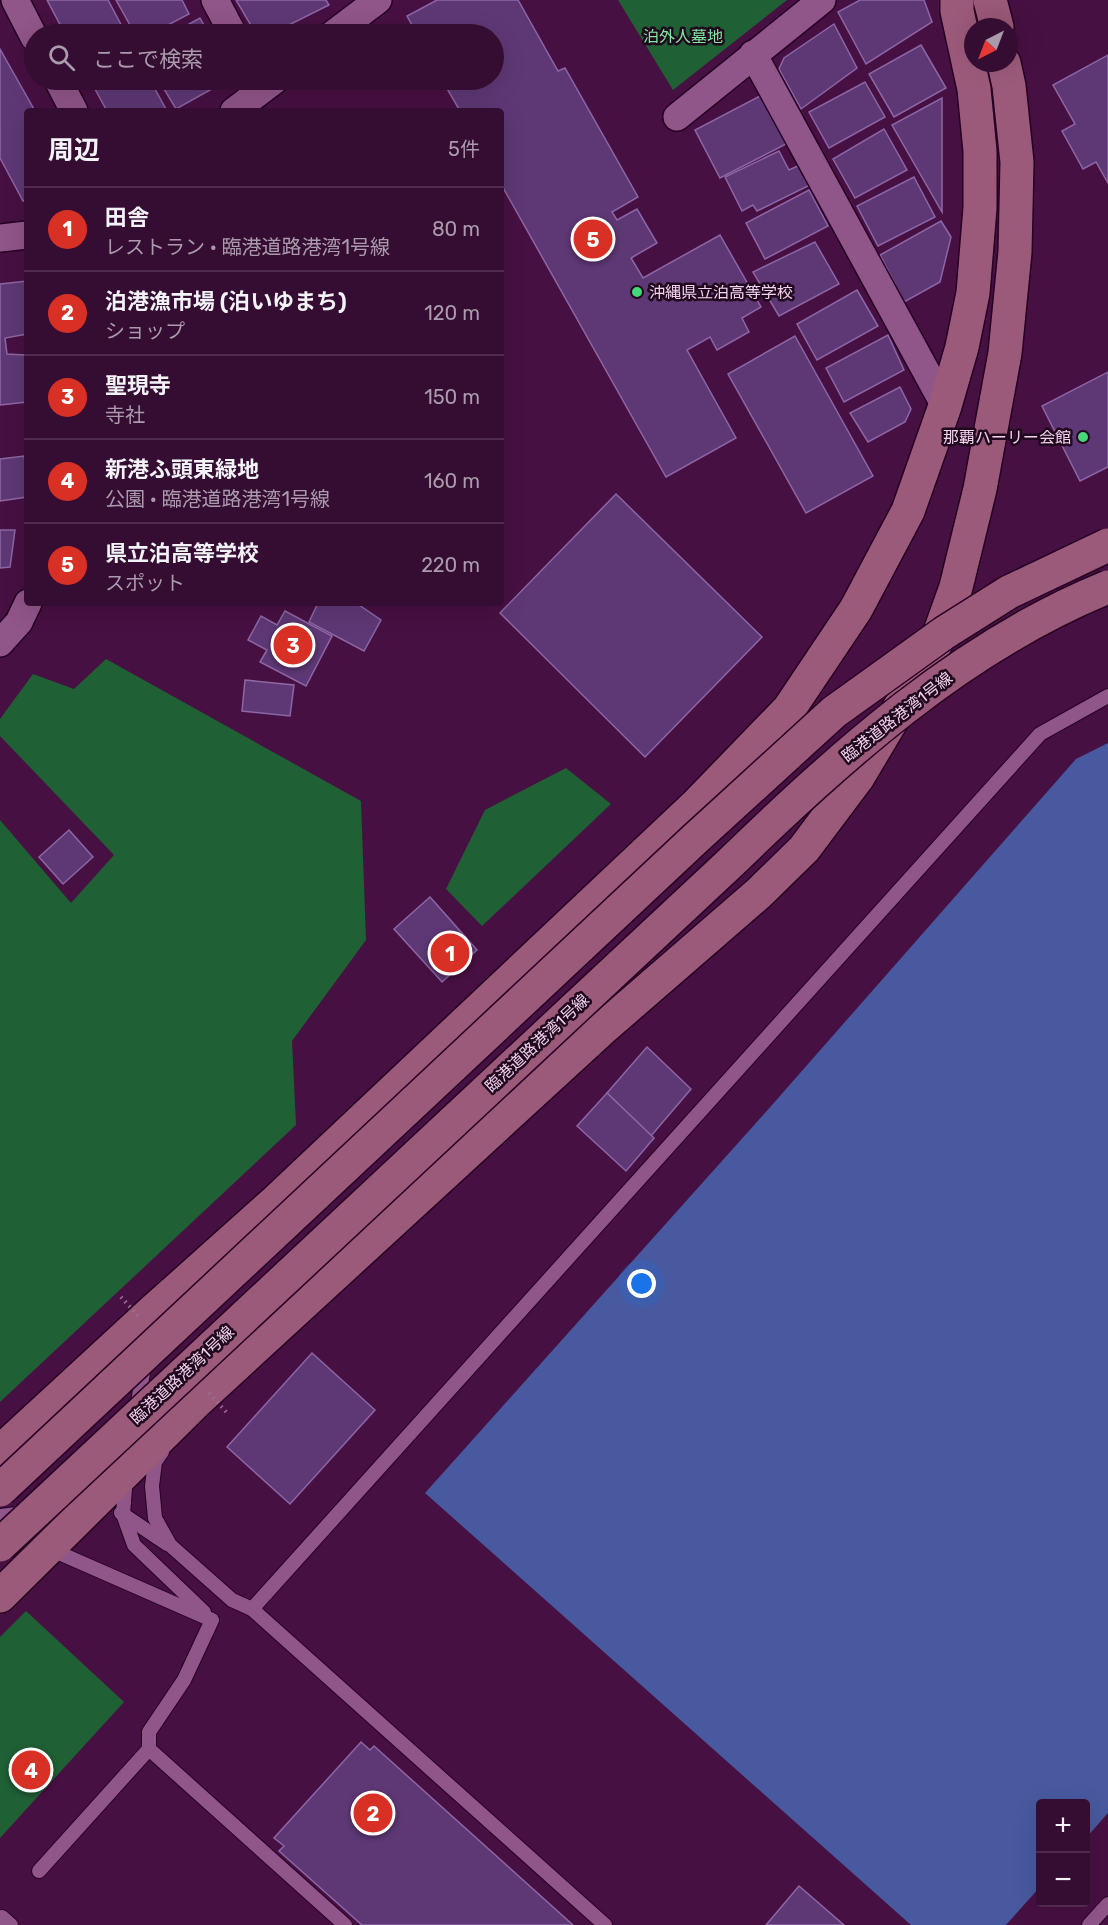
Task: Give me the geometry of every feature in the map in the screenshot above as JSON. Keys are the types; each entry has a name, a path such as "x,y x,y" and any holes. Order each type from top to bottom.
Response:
{"street":[{"path":"15,0 27,24"},
{"path":"215,0 228,24"},
{"path":"346,24 378,0"},
{"path":"677,117 822,0"},
{"path":"0,1452 276,1201 696,806 789,709 856,609 908,510 945,406 962,346 973,293 980,208 980,151 974,89 957,11 957,0"},
{"path":"990,0 995,18"},
{"path":"753,54 945,406"},
{"path":"0,1596 86,1508 130,1452 197,1401 592,1038 759,893 804,849 858,777 936,643 956,587 980,489 1005,353 1015,252 1017,162 1006,72"},
{"path":"63,90 72,108"},
{"path":"237,108 257,90"},
{"path":"0,238 24,235"},
{"path":"0,1490 695,839 834,712 944,633 1000,598 1108,545"},
{"name":"臨港道路港湾1号線","path":"0,1545 807,789 906,707 970,661 1024,629 1108,587"},
{"path":"0,643 19,622 27,606"}],"lane":[{"path":"252,1609 1040,734 1108,696"},
{"path":"130,1452 153,1311"},
{"path":"170,1545 155,1518 152,1486 155,1462 197,1401"},
{"path":"0,1516 86,1508 170,1545 232,1600 252,1609 605,1925"},
{"path":"86,1508 134,1545 212,1620"},
{"path":"48,1548 212,1620"},
{"path":"212,1620 184,1680 149,1732 150,1749 345,1925"},
{"path":"39,1871 150,1749"},
{"path":"1089,1925 1108,1904"},
{"path":"0,1918 2,1917 11,1925"}],"green space":[{"name":"泊外人墓地","path":"618,0 787,0 673,90"},
{"path":"106,659 361,801 366,940 292,1041 296,1125 0,1402 0,820 71,903 114,855 0,736 0,719 33,674 74,689"},
{"path":"566,768 611,804 482,926 446,889 485,810"},
{"path":"26,1611 124,1702 0,1838 0,1637"}],"water":[{"path":"1108,743 1108,1813 1090,1833 1090,1799 1036,1799 1036,1891 1006,1925 911,1925 425,1493 772,1105 1076,759"}],"building":[{"path":"47,0 108,0 121,24 60,24"},
{"path":"116,0 182,0 189,14 170,24 129,24"},
{"path":"236,0 326,0 329,5 291,24 250,24"},
{"path":"437,0 518,0 558,71 565,68 638,197 612,212 617,220 637,209 657,243 631,258 643,278 720,235 761,307 742,318 749,332 717,350 710,337 687,350 736,438 666,477 504,189 504,108 458,108 448,90 504,90 504,24 411,24 407,16"},
{"path":"860,0 924,0 932,22 866,64 838,12"},
{"path":"200,18 203,24 189,24"},
{"path":"834,24 857,68 801,109 779,69 784,58"},
{"path":"921,45 946,88 894,117 869,74"},
{"path":"0,49 33,108 24,108 24,200 0,158"},
{"path":"1108,55 1108,183 1096,162 1083,169 1062,131 1075,124 1053,85"},
{"path":"865,82 885,117 829,148 809,112"},
{"path":"95,90 155,90 165,108 105,108"},
{"path":"165,90 210,90 178,108 175,108"},
{"path":"760,96 786,144 720,178 695,130"},
{"path":"942,98 942,212 892,125"},
{"path":"884,129 907,170 855,198 833,159"},
{"path":"779,151 789,170 800,165 810,185 757,211 753,205 742,211 725,177"},
{"path":"914,177 935,217 878,246 857,206"},
{"path":"809,190 828,226 765,259 746,223"},
{"path":"941,221 951,237 940,282 904,302 880,255"},
{"path":"815,242 839,284 779,316 753,272"},
{"path":"24,281 24,335 5,338 7,354 24,355 24,402 0,405 0,284"},
{"path":"857,290 878,326 817,360 797,324"},
{"path":"888,335 904,370 844,402 826,368"},
{"path":"795,336 873,476 806,513 728,374"},
{"name":"那覇ハーリー会館","path":"1108,372 1108,467 1080,481 1042,406"},
{"path":"900,387 911,409 905,422 868,442 850,413"},
{"path":"24,456 24,497 0,501 0,459"},
{"path":"616,494 762,637 645,757 500,613"},
{"path":"0,530 15,530 10,567 0,568"},
{"path":"317,606 360,606 381,620 364,651 309,622"},
{"path":"285,611 332,636 306,686 260,662 267,650 248,640 261,616 277,625"},
{"path":"245,680 294,685 290,716 242,711"},
{"path":"69,830 93,857 63,884 39,857"},
{"path":"430,897 477,950 442,982 394,929"},
{"path":"647,1047 691,1089 651,1136 607,1093"},
{"path":"607,1093 654,1138 626,1171 577,1126"},
{"path":"312,1353 375,1410 290,1504 227,1447"},
{"path":"361,1742 370,1750 374,1746 573,1925 362,1925 279,1851 284,1846 274,1838"},
{"path":"799,1886 844,1925 766,1925"}],"place":[{"name":"県立泊高等学校","path":"593,239"},
{"name":"沖縄県立泊高等学校","path":"637,292"},
{"name":"那覇ハーリー会館","path":"1083,437"},
{"name":"聖現寺","path":"293,645"},
{"name":"田舎","path":"450,953"},
{"name":"新港ふ頭東緑地","path":"31,1770"},
{"name":"泊港漁市場 (泊いゆまち)","path":"373,1813"}]}
